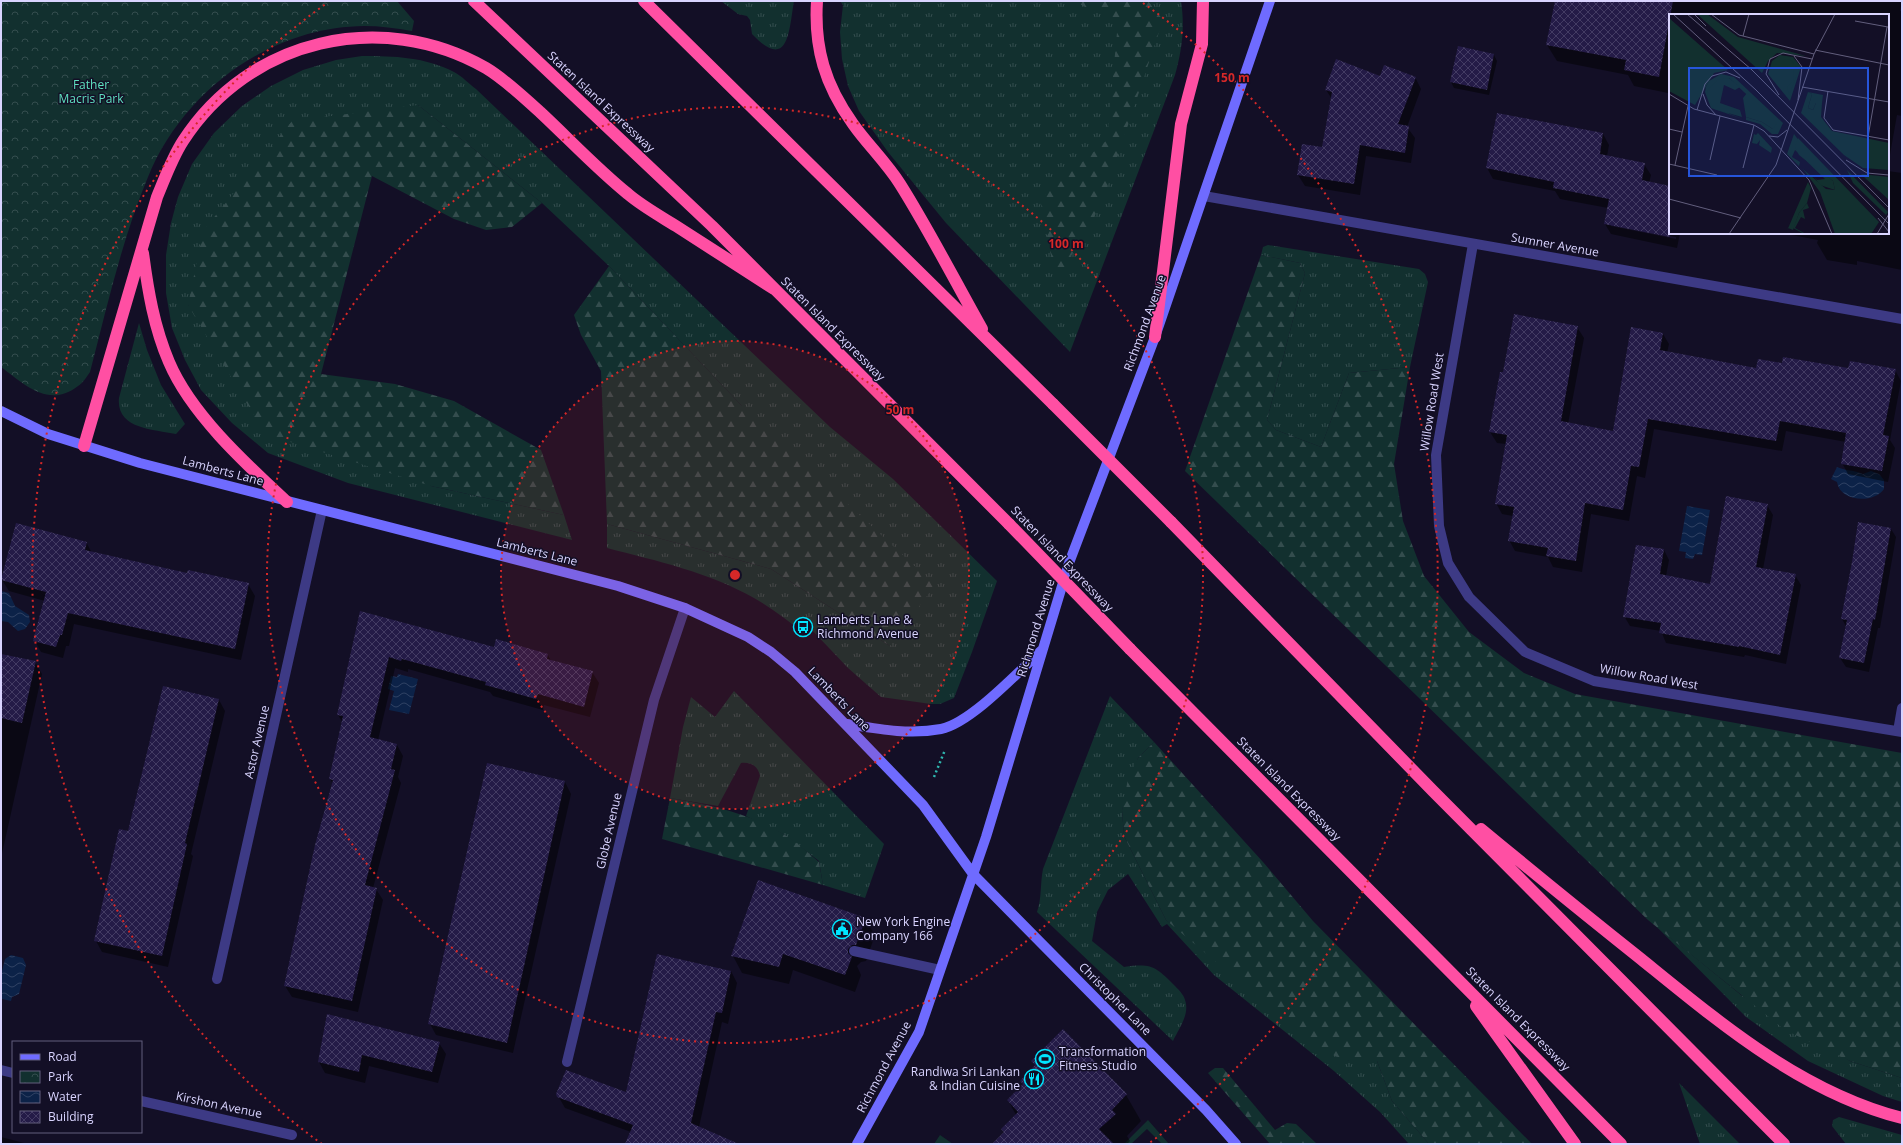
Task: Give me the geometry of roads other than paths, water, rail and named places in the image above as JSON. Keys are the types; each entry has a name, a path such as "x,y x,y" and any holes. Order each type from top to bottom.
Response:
{"highway":[{"name":"Staten Island Expressway","path":"474,1 672,188 774,289 1009,524 1130,649 1621,1144"},
{"path":"644,1 825,178 1171,522 1433,791 1784,1144"},
{"path":"817,1 816,19 818,45 829,80 839,102 853,124 899,183 988,341"},
{"path":"1155,337 1181,124 1202,44 1204,1"},
{"path":"84,446 142,248 168,169 182,142 207,111 239,81 265,64 288,53 312,45 338,39 387,38 414,41 444,48 487,69 510,85 629,195 774,289"},
{"path":"142,248 151,308 159,336 173,370 184,390 225,442 287,502"},
{"path":"1433,791 1710,1014 1762,1053 1826,1089 1859,1103 1902,1118"},
{"path":"1455,976 1575,1144"}],"main road":[{"name":"Richmond Avenue","path":"857,1144 919,1032 973,874 1069,564 1155,337 1270,1"},
{"name":"Lamberts Lane","path":"1,411 48,434 84,446 287,502 597,580 685,608 748,637 772,652 795,672 847,724 923,805 973,874"},
{"path":"847,724 896,732 919,732 946,727 966,719 1043,649"},
{"name":"Christopher Lane","path":"973,874 1200,1104 1236,1144"}],"street":[{"name":"Sumner Avenue","path":"1204,196 1902,319"},
{"name":"Willow Road West","path":"1473,244 1436,455 1439,526 1448,564 1469,597 1525,652 1594,681 1900,731"},
{"name":"Astor Avenue","path":"217,979 322,510"},
{"name":"Globe Avenue","path":"567,1062 654,700 685,608"},
{"path":"1900,731 1902,708"},
{"path":"854,951 940,970"},
{"path":"1,1070 12,1073"},
{"name":"Kirshon Avenue","path":"142,1101 292,1135"}],"water":[{"path":"1837,467 1863,474 1871,471 1879,474 1884,480 1884,489 1879,494 1866,499 1858,499 1844,494 1839,489 1837,482 1831,479"},
{"path":"1687,506 1710,510 1702,555 1695,554 1693,559 1685,558 1686,552 1679,551"},
{"path":"1,591 9,593 15,606 29,615 30,622 25,629 18,631 8,622 1,621"},
{"path":"398,674 418,679 409,714 389,710 394,691 388,689 391,676 397,677"},
{"path":"11,955 23,958 26,965 19,994 12,997 11,1001 2,999 1,975 5,959"}],"place":[{"name":"Lamberts Lane & Richmond Avenue","path":"803,627"},
{"name":"New York Engine Company 166","path":"842,929"},
{"name":"Transformation Fitness Studio","path":"1045,1059"},
{"name":"Randiwa Sri Lankan & Indian Cuisine","path":"1034,1079"}],"park label":[{"name":"Father Macris Park","path":"91,92"}]}
